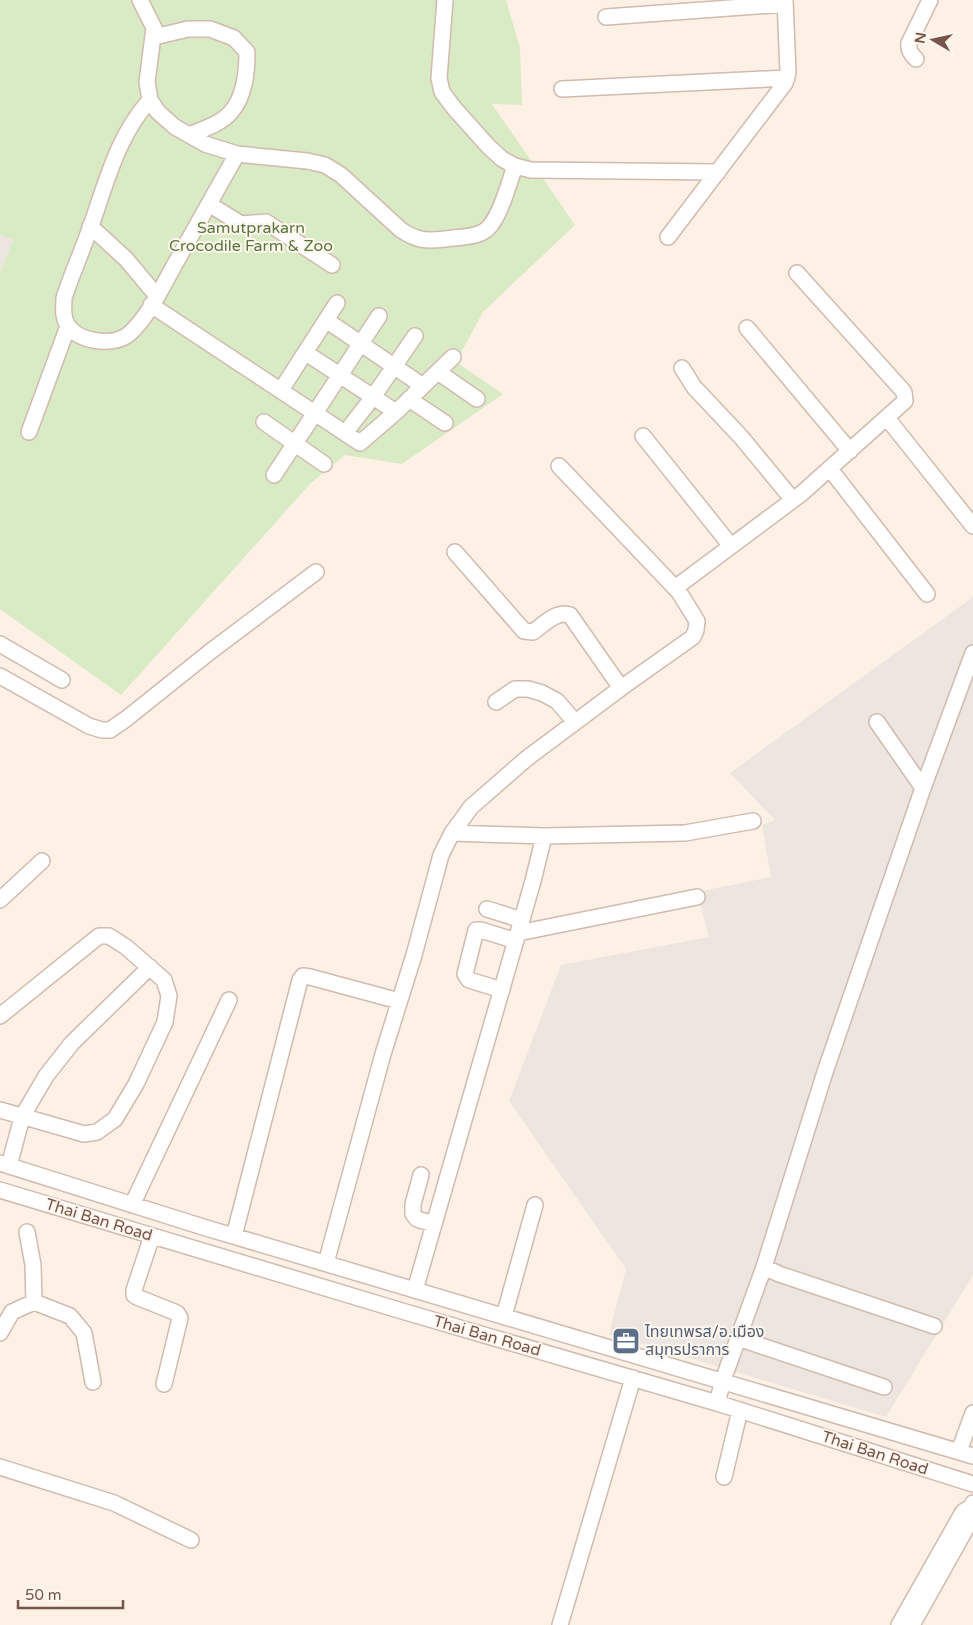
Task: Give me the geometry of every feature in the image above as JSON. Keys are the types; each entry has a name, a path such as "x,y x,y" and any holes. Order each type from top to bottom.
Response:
{"street":[{"path":"140,0 154,28 147,82 150,100 158,112 175,127 205,144 237,154 307,161 325,165 341,175 411,237 424,241 472,236 485,231 496,217 515,166"},
{"path":"445,0 439,78 442,92 488,146 502,159 515,166 531,170 718,172"},
{"path":"916,59 910,54 909,43 930,0"},
{"path":"606,17 785,2 787,78 785,83 668,237"},
{"path":"154,37 188,28 210,29 234,38 247,52 247,68 241,96 231,113 219,122 189,135"},
{"path":"562,89 787,78"},
{"path":"150,100 130,126 117,151 64,298 64,316 68,326 83,338 97,341 116,339 127,335 140,321 154,301 237,154"},
{"path":"209,204 241,224 266,222 332,265"},
{"path":"90,226 126,259 154,301 281,390 360,442 396,412 453,358"},
{"path":"675,588 793,500 905,401 904,392 797,273"},
{"path":"281,390 338,303"},
{"path":"274,475 378,316"},
{"path":"326,320 423,386"},
{"path":"29,432 68,326"},
{"path":"747,328 850,451"},
{"path":"345,432 373,396 414,336"},
{"path":"306,353 396,412"},
{"path":"682,368 694,387 741,437 793,500"},
{"path":"438,372 477,399"},
{"path":"409,399 445,423"},
{"path":"887,418 973,526"},
{"path":"264,422 324,464"},
{"path":"643,436 731,546"},
{"path":"326,1263 382,1054 414,955 441,855 452,833 471,807 526,759 693,637 696,630 697,621 675,588 559,466"},
{"path":"830,468 927,594"},
{"path":"455,552 524,631 533,632 564,612 570,615 621,688"},
{"path":"0,676 89,726 110,730 126,720 219,645 316,572"},
{"path":"0,644 62,680"},
{"path":"717,1402 723,1380 764,1267 824,1072 923,788 973,653"},
{"path":"496,702 515,689 528,689 542,693 557,702 575,722"},
{"path":"877,722 923,788"},
{"path":"452,833 544,836 685,833 753,822"},
{"path":"415,1290 519,932 544,836"},
{"path":"0,900 42,861"},
{"path":"502,990 469,980 466,977 465,974 476,930 519,932 697,898"},
{"path":"487,908 519,932"},
{"path":"0,1016 99,936 109,936 126,947 164,980 169,996 165,1022 136,1084 115,1119 97,1132 84,1134 0,1110"},
{"path":"4,1165 22,1117 46,1076 72,1043 150,968"},
{"path":"234,1236 300,980 303,976 310,977 399,1002"},
{"path":"132,1205 229,1000"},
{"name":"Thai Ban Road","path":"4,1165 234,1236 723,1380 966,1454"},
{"path":"421,1175 413,1204 413,1214 417,1220 434,1224"},
{"name":"Thai Ban Road","path":"0,1190 717,1402 973,1484"},
{"path":"504,1316 535,1205"},
{"path":"27,1232 32,1265 34,1302"},
{"path":"152,1236 134,1295 177,1313 180,1318 164,1384"},
{"path":"764,1267 934,1326"},
{"path":"0,1333 12,1312 34,1302 70,1316 84,1333 93,1382"},
{"path":"738,1338 884,1387"},
{"path":"560,1625 633,1378"},
{"path":"724,1477 740,1410"},
{"path":"966,1454 973,1413"},
{"path":"0,1467 114,1503 191,1540"},
{"path":"899,1625 962,1512 972,1504"},
{"path":"912,1625 972,1518 972,1504"}],"shaded area":[{"path":"0,235 13,240 0,273"},
{"path":"973,597 973,1275 886,1417 609,1334 626,1269 509,1101 561,965 709,937 697,892 771,877 762,825 775,820 730,773"}],"green space":[{"name":"Samutprakarn Crocodile Farm & Zoo","path":"0,0 506,0 520,48 522,105 492,104 575,225 483,312 456,362 503,394 402,464 345,455 310,484 121,695 0,609 0,273 13,240 0,235"}],"place":[{"name":"ไทยเทพรส/อ.เมือง สมุทรปราการ","path":"626,1341"}]}
